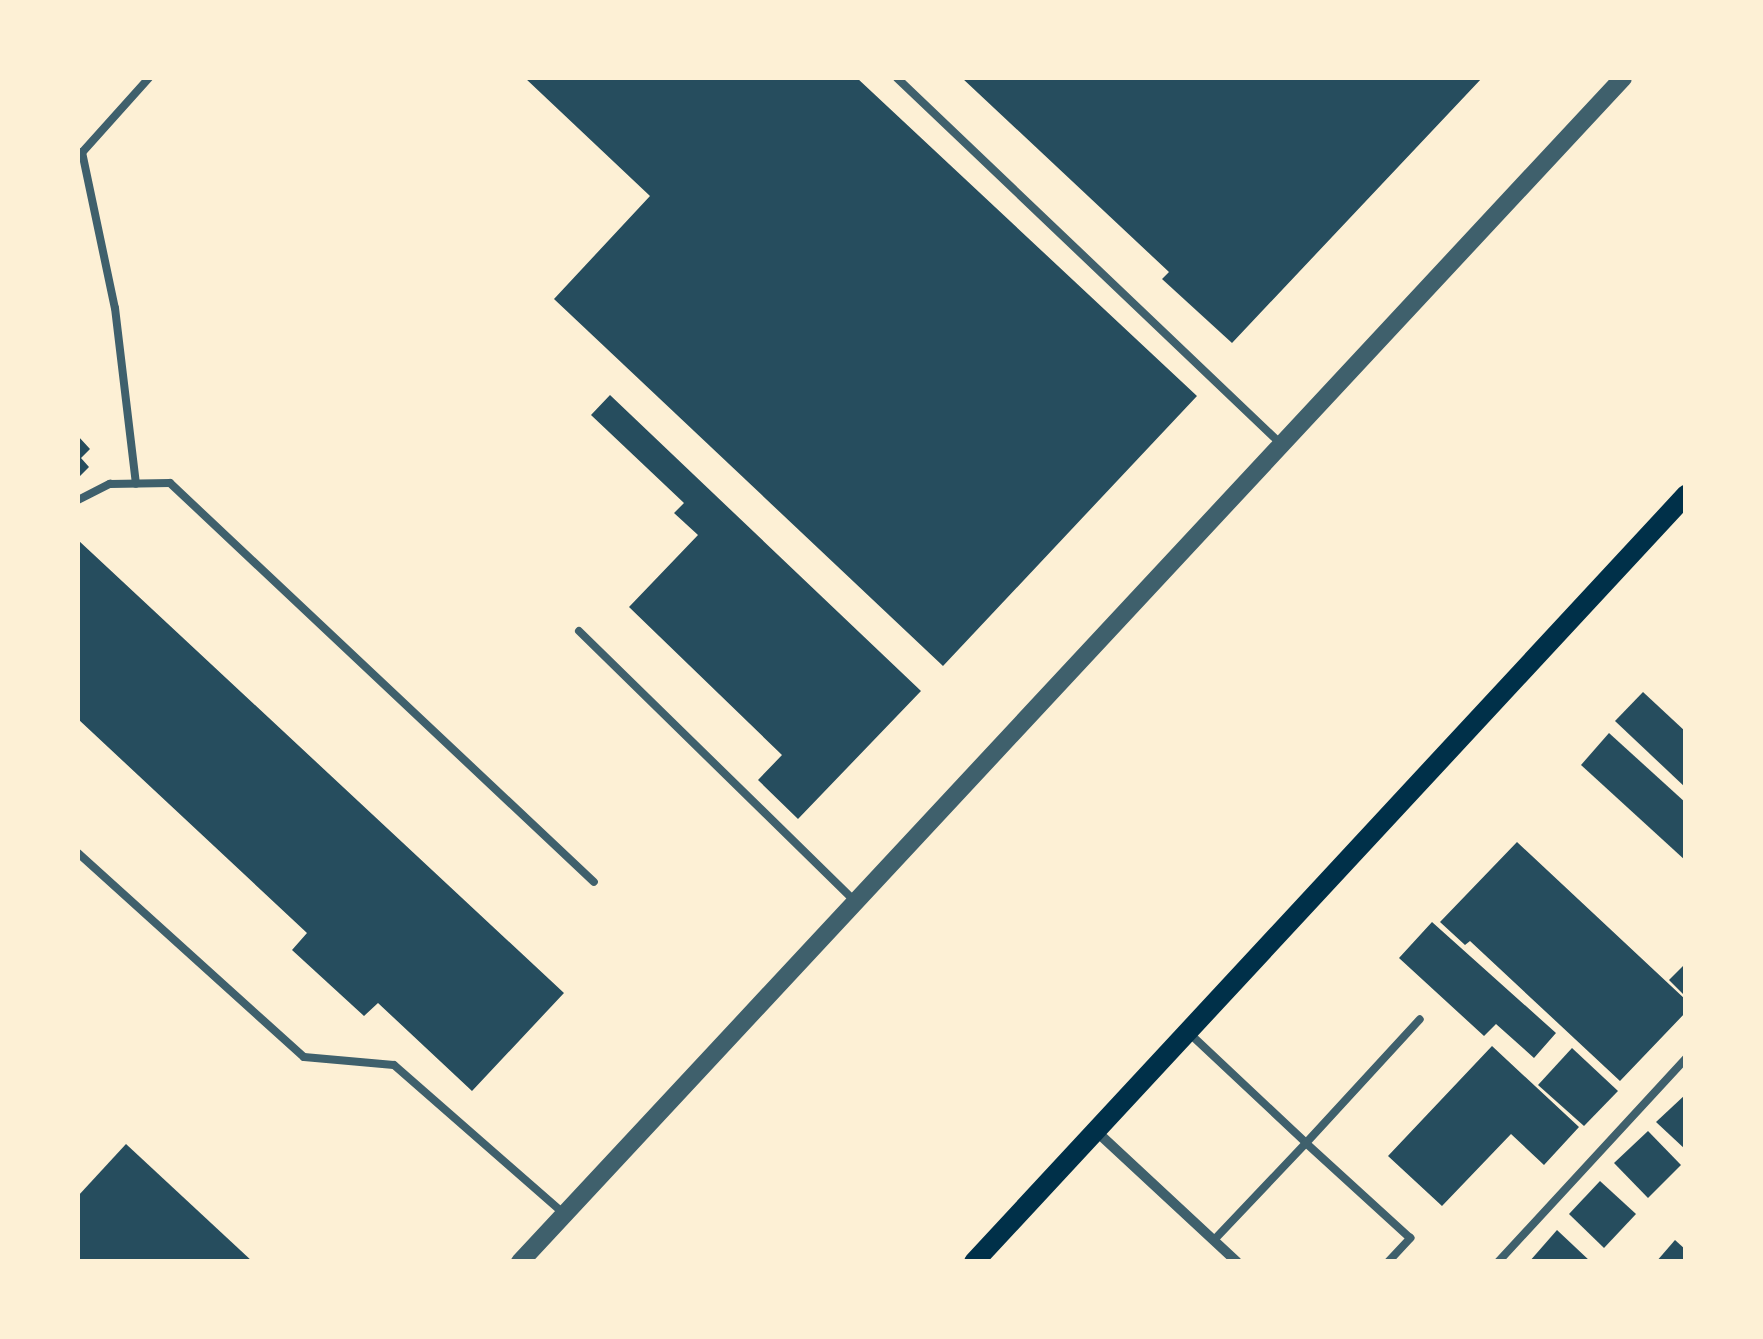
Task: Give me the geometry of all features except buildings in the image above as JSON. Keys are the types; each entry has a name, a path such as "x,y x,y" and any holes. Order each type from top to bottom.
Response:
{"main road":[{"path":"974,1262 1686,495"}],"street":[{"path":"520,1262 1623,78"},
{"path":"1095,1131 1237,1262"}],"lane":[{"path":"136,484 115,308 80,155 149,78"},
{"path":"897,78 1281,444"},
{"path":"78,500 110,484 170,483 594,882"},
{"path":"579,631 855,901"},
{"path":"78,853 304,1056 394,1065 564,1214"},
{"path":"1214,1240 1420,1020"},
{"path":"1188,1031 1410,1238 1388,1262"},
{"path":"1498,1262 1686,1058"}]}
